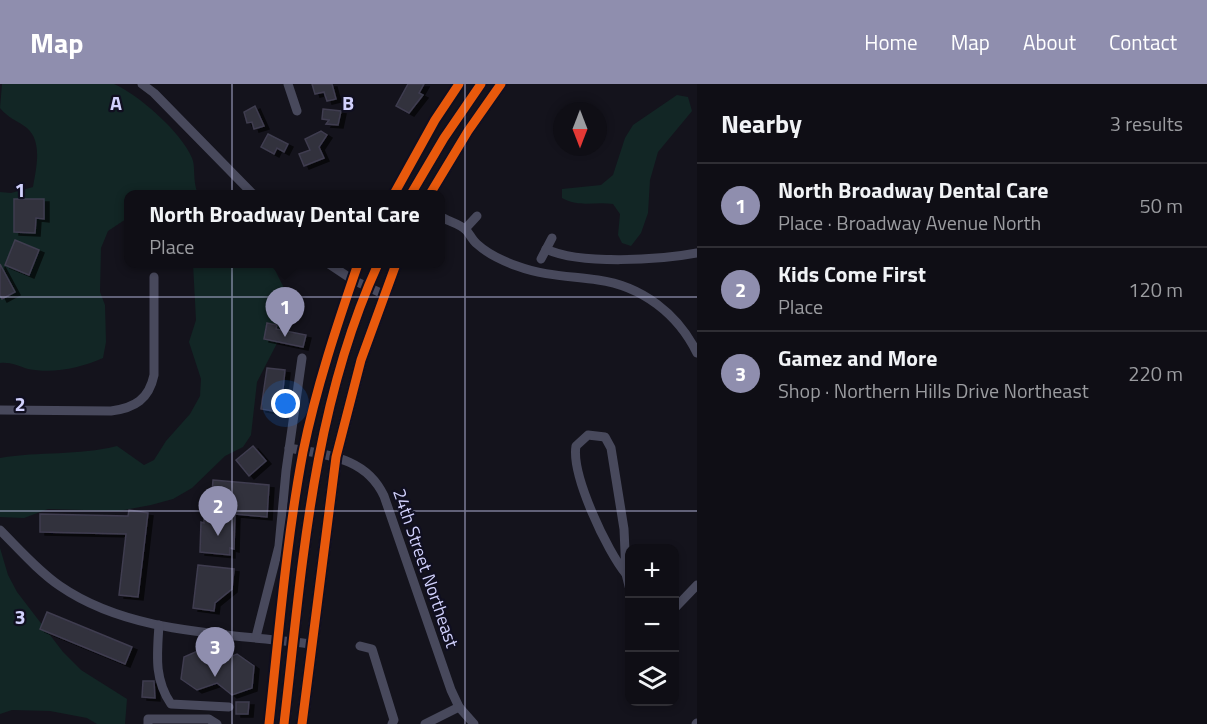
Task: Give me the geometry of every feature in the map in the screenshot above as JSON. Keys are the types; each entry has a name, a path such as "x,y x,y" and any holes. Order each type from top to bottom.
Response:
{"main road":[{"path":"414,190 444,138 481,84"},
{"path":"433,190 462,139 501,84"},
{"path":"284,724 319,454 335,385 367,287 376,268"},
{"path":"302,724 336,458 361,360 394,268"}],"street":[{"path":"142,84 154,93 248,190"},
{"path":"288,84 297,111"},
{"path":"465,229 477,216"},
{"path":"445,219 465,229 477,245 514,266 543,274 605,281 634,289 657,304 675,320 697,353"},
{"path":"541,259 552,238"},
{"path":"546,249 564,256 606,258 658,258 697,253"},
{"path":"336,268 383,294"},
{"path":"0,410 111,411 126,409 145,398 151,388 154,375 154,277"},
{"path":"256,637 279,546 289,448 302,358"},
{"path":"588,435 605,437 611,448 624,529 626,574 605,542 577,465 576,446 588,435"},
{"name":"24th Street Northeast","path":"289,448 336,458 360,466 375,479 381,489 451,690 459,707 474,724"},
{"path":"0,530 59,586 117,616 159,625 311,644"},
{"path":"679,605 697,585"},
{"path":"159,625 156,673 161,690 171,704 229,707"},
{"path":"360,646 372,649 394,720 392,724"},
{"path":"425,724 459,707"},
{"path":"148,724 148,719 209,719 217,724"}],"green space":[{"path":"2,84 114,84 147,105 158,115 179,137 192,158 197,190 124,190 124,220 108,231 101,248 100,292 105,305 106,342 103,358 85,365 47,371 0,363 0,192 11,193 33,187 37,148 27,128 0,108"},
{"path":"677,95 688,97 692,111 658,152 650,180 648,213 641,233 631,246 622,243 618,235 620,214 613,204 581,204 568,201 562,198 562,189 601,185 613,175 625,138 633,125"},
{"path":"193,268 274,268 291,302 290,318 257,382 251,435 243,447 225,456 192,488 173,499 119,511 48,509 24,518 0,517 0,458 88,451 117,446 144,465 154,460 166,441 190,414 200,396 201,379 189,342 196,320"},
{"path":"0,548 8,575 17,592 63,652 81,670 127,699 125,724 97,724 87,718 50,711 12,710 0,714"}],"building":[{"path":"312,84 332,84 336,99 327,101 324,92 315,94"},
{"path":"408,84 424,84 419,93 423,95 409,113 396,106"},
{"path":"255,106 264,126 254,129 252,122 247,123 244,112"},
{"path":"323,109 341,111 338,125 326,124 329,120 322,119"},
{"path":"321,131 327,135 319,147 324,158 304,166 299,154 310,150 305,139"},
{"path":"268,134 288,144 284,152 277,148 274,154 261,147"},
{"path":"14,199 44,199 44,219 36,218 35,233 14,232"},
{"path":"15,240 39,250 29,275 5,265"},
{"path":"0,264 15,292 2,299 0,295"},
{"path":"267,323 277,325 276,329 306,335 303,347 264,339"},
{"path":"267,368 285,370 282,399 280,399 278,412 261,409"},
{"path":"253,446 266,461 249,476 236,460"},
{"path":"213,480 269,485 267,517 235,514 234,549 230,548 230,555 200,552 201,522 204,523 204,516 210,517"},
{"path":"129,510 148,513 138,597 119,595 126,534 40,532 40,514 128,516"},
{"path":"198,565 234,569 232,589 215,603 214,611 193,608"},
{"path":"47,612 132,647 125,664 40,629"},
{"path":"202,649 219,661 237,654 254,666 252,688 232,695 217,683 197,690 181,679 184,657"},
{"path":"143,681 154,681 155,698 142,697"},
{"path":"236,702 249,702 248,714 236,714"}],"cycle path":[{"path":"396,190 435,120 459,84"},
{"path":"413,190 444,138 481,84"},
{"path":"432,190 468,131 501,84"},
{"path":"269,724 287,554 303,452 321,380 357,268"},
{"path":"284,724 304,548 324,432 338,375 356,319 376,268"},
{"path":"302,724 336,457 361,360 395,268"}],"place":[{"name":"North Broadway Dental Care","path":"285,337"},
{"name":"Kids Come First","path":"218,536"},
{"name":"Gamez and More","path":"215,677"}]}
